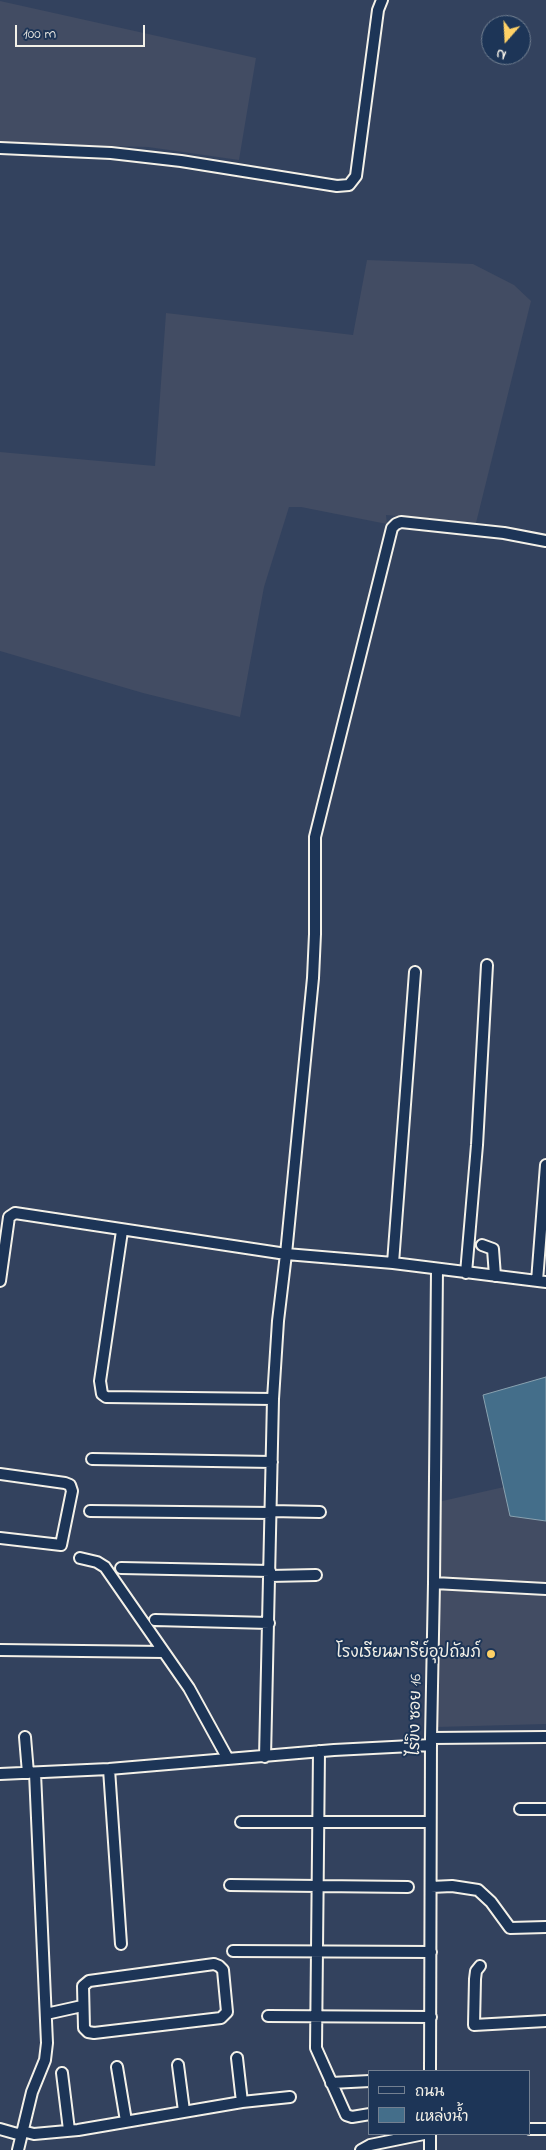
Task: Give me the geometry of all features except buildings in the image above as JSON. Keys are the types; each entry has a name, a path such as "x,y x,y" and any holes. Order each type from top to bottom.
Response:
{"street":[{"path":"0,148 112,153 181,161 338,186 349,184 356,176 378,10 382,0"},
{"path":"266,1757 273,1399 278,1321 313,978 315,837 392,528 401,522 504,533 546,541"},
{"path":"466,1273 478,1136 487,965"},
{"path":"393,1263 415,972"},
{"path":"0,1281 9,1217 15,1213 122,1231 286,1254 393,1263 542,1282 546,1165"},
{"path":"122,1231 100,1380 102,1394 106,1397 273,1399"},
{"path":"482,1245 493,1249 495,1276"},
{"name":"ไร่ขิง ซอย 16","path":"430,2070 430,1822 437,1269"},
{"path":"92,1459 272,1462"},
{"path":"0,1474 65,1483 70,1485 72,1491 61,1545 0,1538"},
{"path":"90,1511 320,1512"},
{"path":"80,1558 96,1562 105,1567 189,1688 228,1759"},
{"path":"121,1568 316,1575"},
{"path":"434,1583 546,1589"},
{"path":"154,1620 269,1623"},
{"path":"0,1650 164,1652"},
{"path":"18,2150 32,2092 45,2060 47,2043 32,1773 25,1736"},
{"path":"0,1774 109,1769 266,1757 431,1741 546,1737"},
{"path":"319,1751 316,2048 346,2115 352,2117 368,2114"},
{"path":"109,1769 121,1944"},
{"path":"520,1810 546,1809"},
{"path":"242,1822 430,1822"},
{"path":"230,1885 408,1887"},
{"path":"430,1887 452,1886 478,1890 491,1902 510,1928 546,1927"},
{"path":"233,1951 430,1952"},
{"path":"214,1964 223,1970 227,2012 222,2018 94,2033 88,2032 84,2028 82,2006 83,1986 89,1981 214,1964"},
{"path":"480,1966 476,1971 475,1978 474,2025 546,2021"},
{"path":"46,2014 82,2006"},
{"path":"268,2016 430,2017"},
{"path":"237,2058 242,2102"},
{"path":"178,2065 184,2111"},
{"path":"117,2068 126,2121"},
{"path":"62,2073 69,2130"},
{"path":"331,2084 368,2081"},
{"path":"0,2130 34,2134 242,2102 290,2097"},
{"path":"531,2129 546,2129"},
{"path":"361,2150 370,2146 420,2135"},
{"path":"430,2135 430,2150"}],"shaded area":[{"path":"0,1 256,58 239,160 148,147 0,143"},
{"path":"367,260 473,264 514,285 531,301 476,523 386,515 387,524 301,507 289,507 264,587 240,717 143,693 0,651 0,452 155,466 166,313 353,335"},
{"name":"โรงเรียนมารีย์อุปถัมภ์","path":"504,1487 510,1516 546,1521 546,1724 437,1727 434,1583 438,1502"}],"water":[{"path":"546,1377 546,1521 510,1516 483,1395"}],"place":[{"name":"โรงเรียนมารีย์อุปถัมภ์","path":"491,1654"}]}
